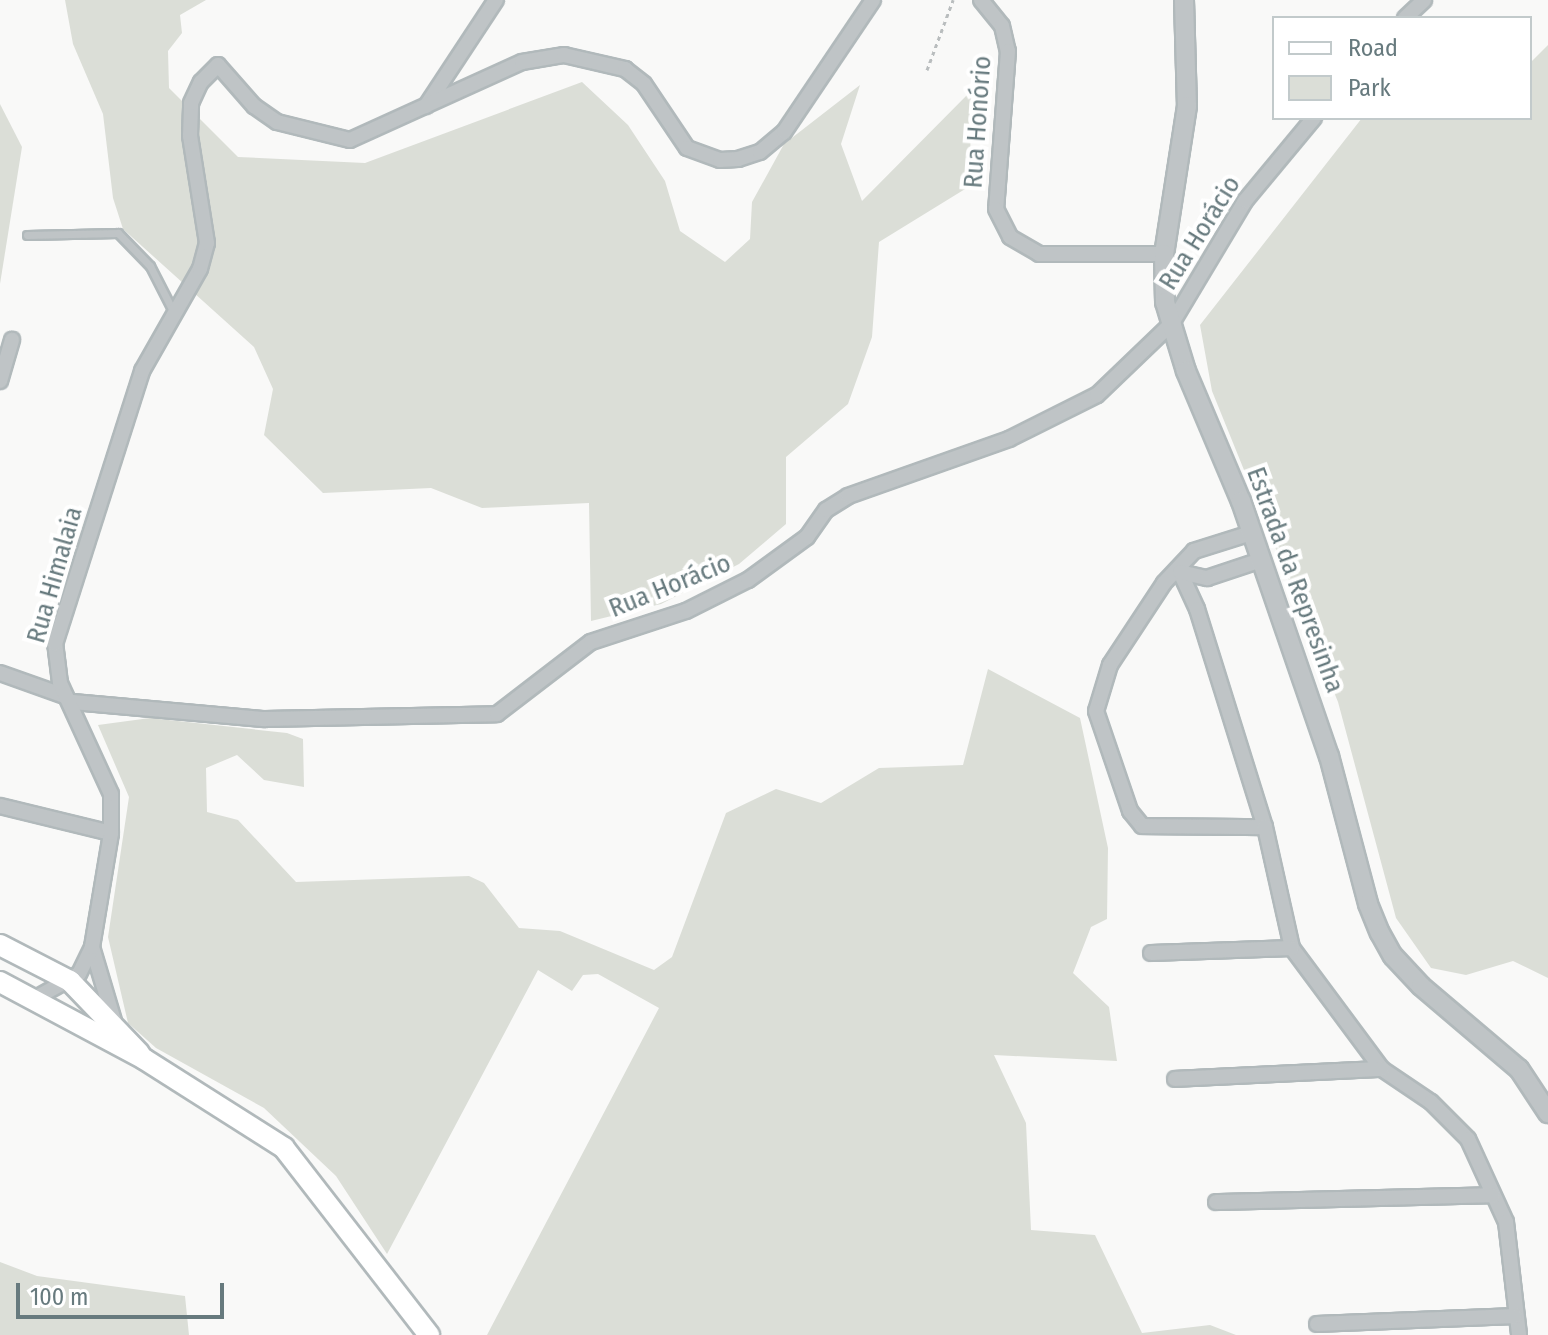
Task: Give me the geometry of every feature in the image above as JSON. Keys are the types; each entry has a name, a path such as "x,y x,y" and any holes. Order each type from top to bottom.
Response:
{"main road":[{"path":"0,945 70,981 114,1021 144,1059"},
{"path":"0,982 144,1059 284,1148 429,1335"}],"street":[{"path":"425,108 496,0"},
{"path":"425,108 522,62 564,55 601,61 644,84 687,148 720,160 738,159 760,152 784,132 873,0"},
{"name":"Rua Honório","path":"981,0 1002,26 1008,51 996,209 1010,237 1039,254 1164,254"},
{"name":"Estrada da Represinha","path":"1184,0 1187,106 1164,254 1165,302 1261,560 1329,756 1368,904 1380,933 1393,956 1421,986 1519,1069 1548,1113"},
{"path":"1407,16 1424,0"},
{"name":"Rua Himalaia","path":"70,981 84,966 92,947 111,833 106,775 69,699 55,644 142,371 173,311 200,269 207,243 190,136 191,103 201,82 218,65 254,106 277,122 324,137 350,140 425,108"},
{"name":"Rua Horácio","path":"0,673 69,699 265,719 497,714 591,642 686,611 748,580 807,537 826,510 848,496 1009,439 1097,395 1172,323 1245,201 1312,120"},
{"path":"0,381 12,340"},
{"path":"1251,533 1194,551 1180,572 1147,604 1110,665 1096,711 1130,811 1142,826 1265,827"},
{"path":"1180,572 1207,578 1261,560"},
{"path":"1180,572 1197,609 1265,827 1292,948 1382,1069 1431,1102 1468,1139 1506,1222 1519,1335"},
{"path":"0,806 111,833"},
{"name":"Rua Himalaia","path":"92,947 114,1021"},
{"path":"1151,953 1292,948"},
{"path":"34,999 70,981"},
{"path":"1175,1079 1382,1069"},
{"path":"1216,1202 1493,1195"},
{"path":"1317,1324 1515,1316"}],"lane":[{"path":"27,235 118,233 150,266 173,311"}],"path":[{"path":"927,70 953,0"}],"green space":[{"path":"65,0 206,0 180,15 182,33 168,51 169,88 238,157 365,163 582,82 628,125 665,181 680,231 725,262 750,239 752,202 784,144 860,85 841,144 862,201 971,91 970,186 879,242 872,337 848,404 786,457 786,524 739,564 661,604 591,621 589,503 482,508 431,488 323,493 264,435 273,389 254,347 123,229 113,198 103,114 73,44"},
{"path":"1548,45 1548,978 1513,961 1466,975 1431,968 1396,918 1338,702 1212,391 1200,325 1360,120 1532,120 1532,61"},
{"path":"0,104 22,147 0,284"},
{"path":"988,669 1080,718 1108,848 1107,919 1091,927 1073,973 1109,1007 1117,1061 994,1055 1026,1123 1031,1230 1095,1235 1142,1333 1210,1325 1236,1335 487,1335 659,1008 598,974 583,975 572,991 538,970 387,1254 336,1176 264,1108 156,1048 128,1023 108,937 129,797 98,725 150,718 287,733 303,739 304,787 264,780 237,755 206,768 207,812 238,820 296,882 469,876 484,883 519,928 560,931 654,970 672,957 726,813 776,789 821,803 879,768 963,765"},
{"path":"0,1262 37,1276 185,1296 189,1335 0,1335"}]}
